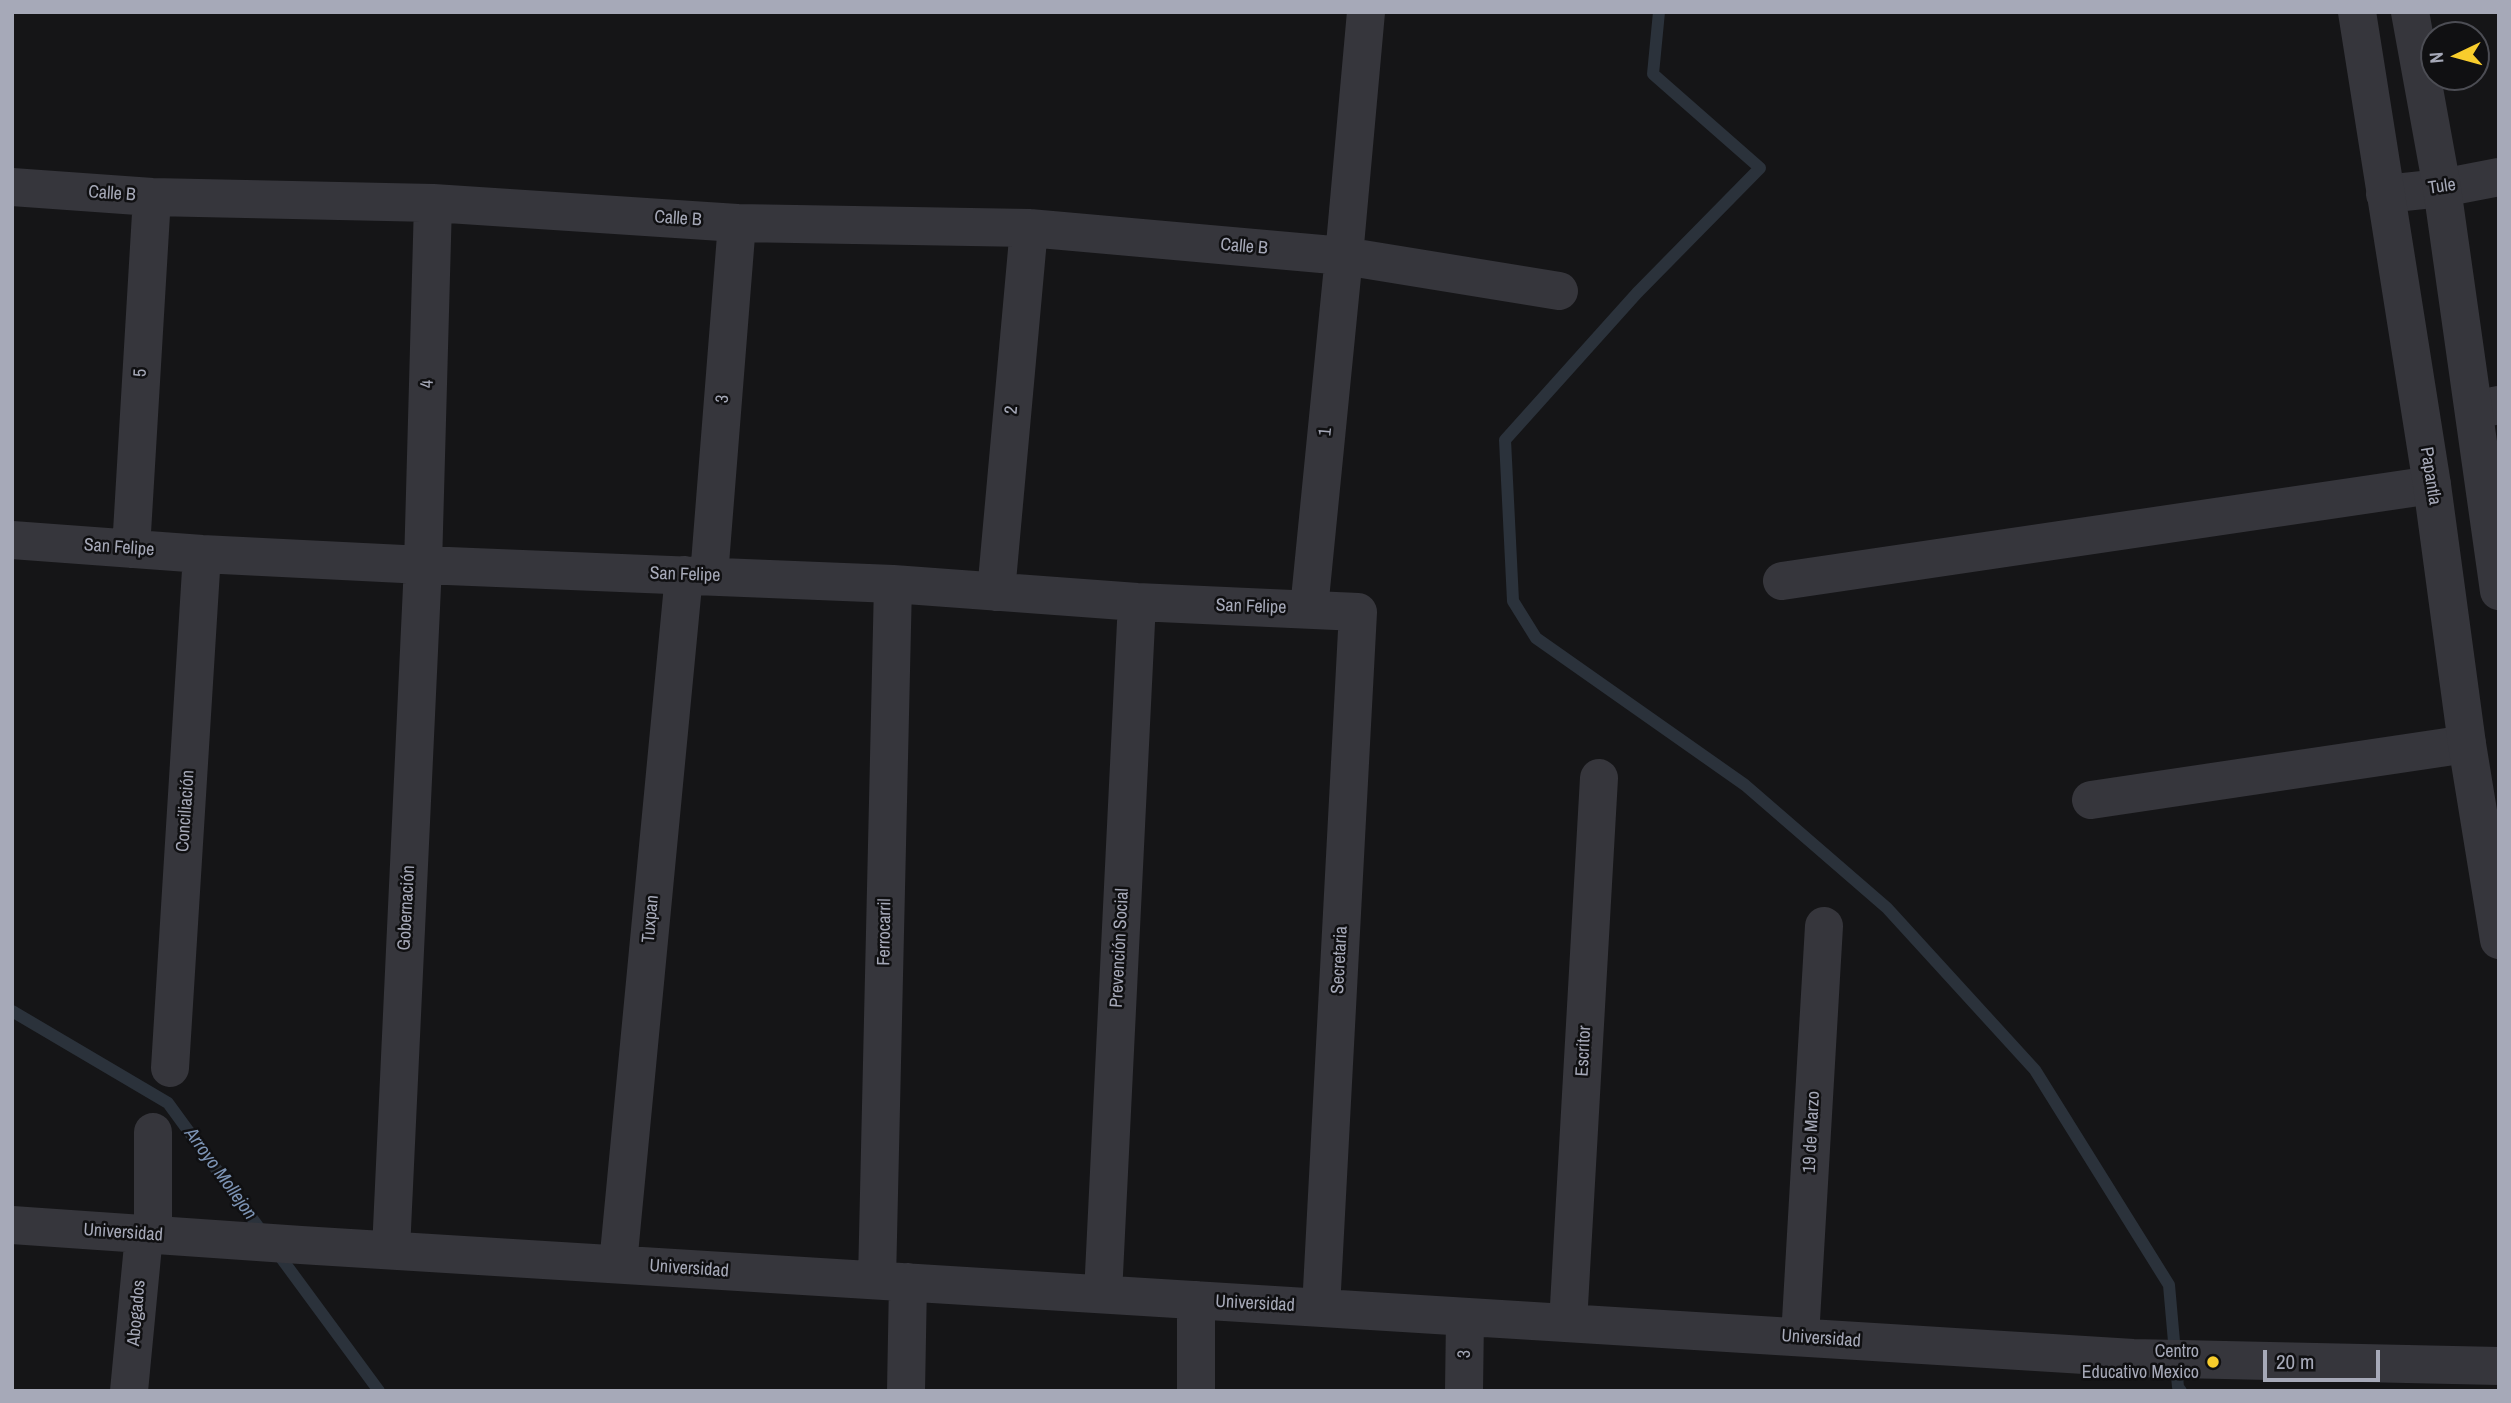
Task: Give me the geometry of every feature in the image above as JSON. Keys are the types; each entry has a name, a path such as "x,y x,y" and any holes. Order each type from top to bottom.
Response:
{"street":[{"name":"1","path":"1309,609 1366,12"},
{"name":"Papantla","path":"2357,12 2432,485 2467,744 2499,940"},
{"path":"2410,12 2486,408 2499,591"},
{"name":"Tule","path":"2385,194 2442,188 2499,177"},
{"name":"Calle B","path":"12,187 152,197 433,203 737,223 1029,228 1344,256 1559,291"},
{"name":"5","path":"131,549 152,197"},
{"name":"4","path":"424,565 433,203"},
{"name":"3","path":"696,575 737,223"},
{"name":"2","path":"996,592 1029,228"},
{"path":"1782,581 2432,485"},
{"name":"San Felipe","path":"12,540 202,554 893,584 1137,602 1358,612"},
{"name":"Conciliación","path":"170,1068 202,554"},
{"name":"Gobernación","path":"391,1250 424,565"},
{"name":"Tuxpan","path":"618,1264 696,575"},
{"name":"Ferrocarril","path":"893,584 892,1281 905,1391"},
{"name":"Prevención Social","path":"1103,1294 1137,602"},
{"name":"Secretaria","path":"1321,1308 1358,612"},
{"path":"2091,800 2467,744"},
{"name":"Escritor","path":"1568,1323 1599,778"},
{"name":"19 de Marzo","path":"1800,1337 1824,926"},
{"path":"148,1235 153,1132"},
{"name":"Universidad","path":"12,1225 2133,1358 2499,1366"},
{"name":"Abogados","path":"129,1391 148,1235"},
{"path":"1196,1300 1196,1391"},
{"name":"3","path":"1464,1391 1465,1317"}],"waterway":[{"path":"1659,12 1653,74 1760,168 1637,293 1505,440 1513,601 1536,638 1745,785 1887,908 2035,1070 2169,1285 2178,1387 2181,1391"},
{"name":"Arroyo Mollejon","path":"12,1011 168,1103 265,1236"},
{"name":"Arroyo Mollejon","path":"276,1251 379,1391"}],"place":[{"name":"Centro Educativo Mexico","path":"2213,1362"}]}
